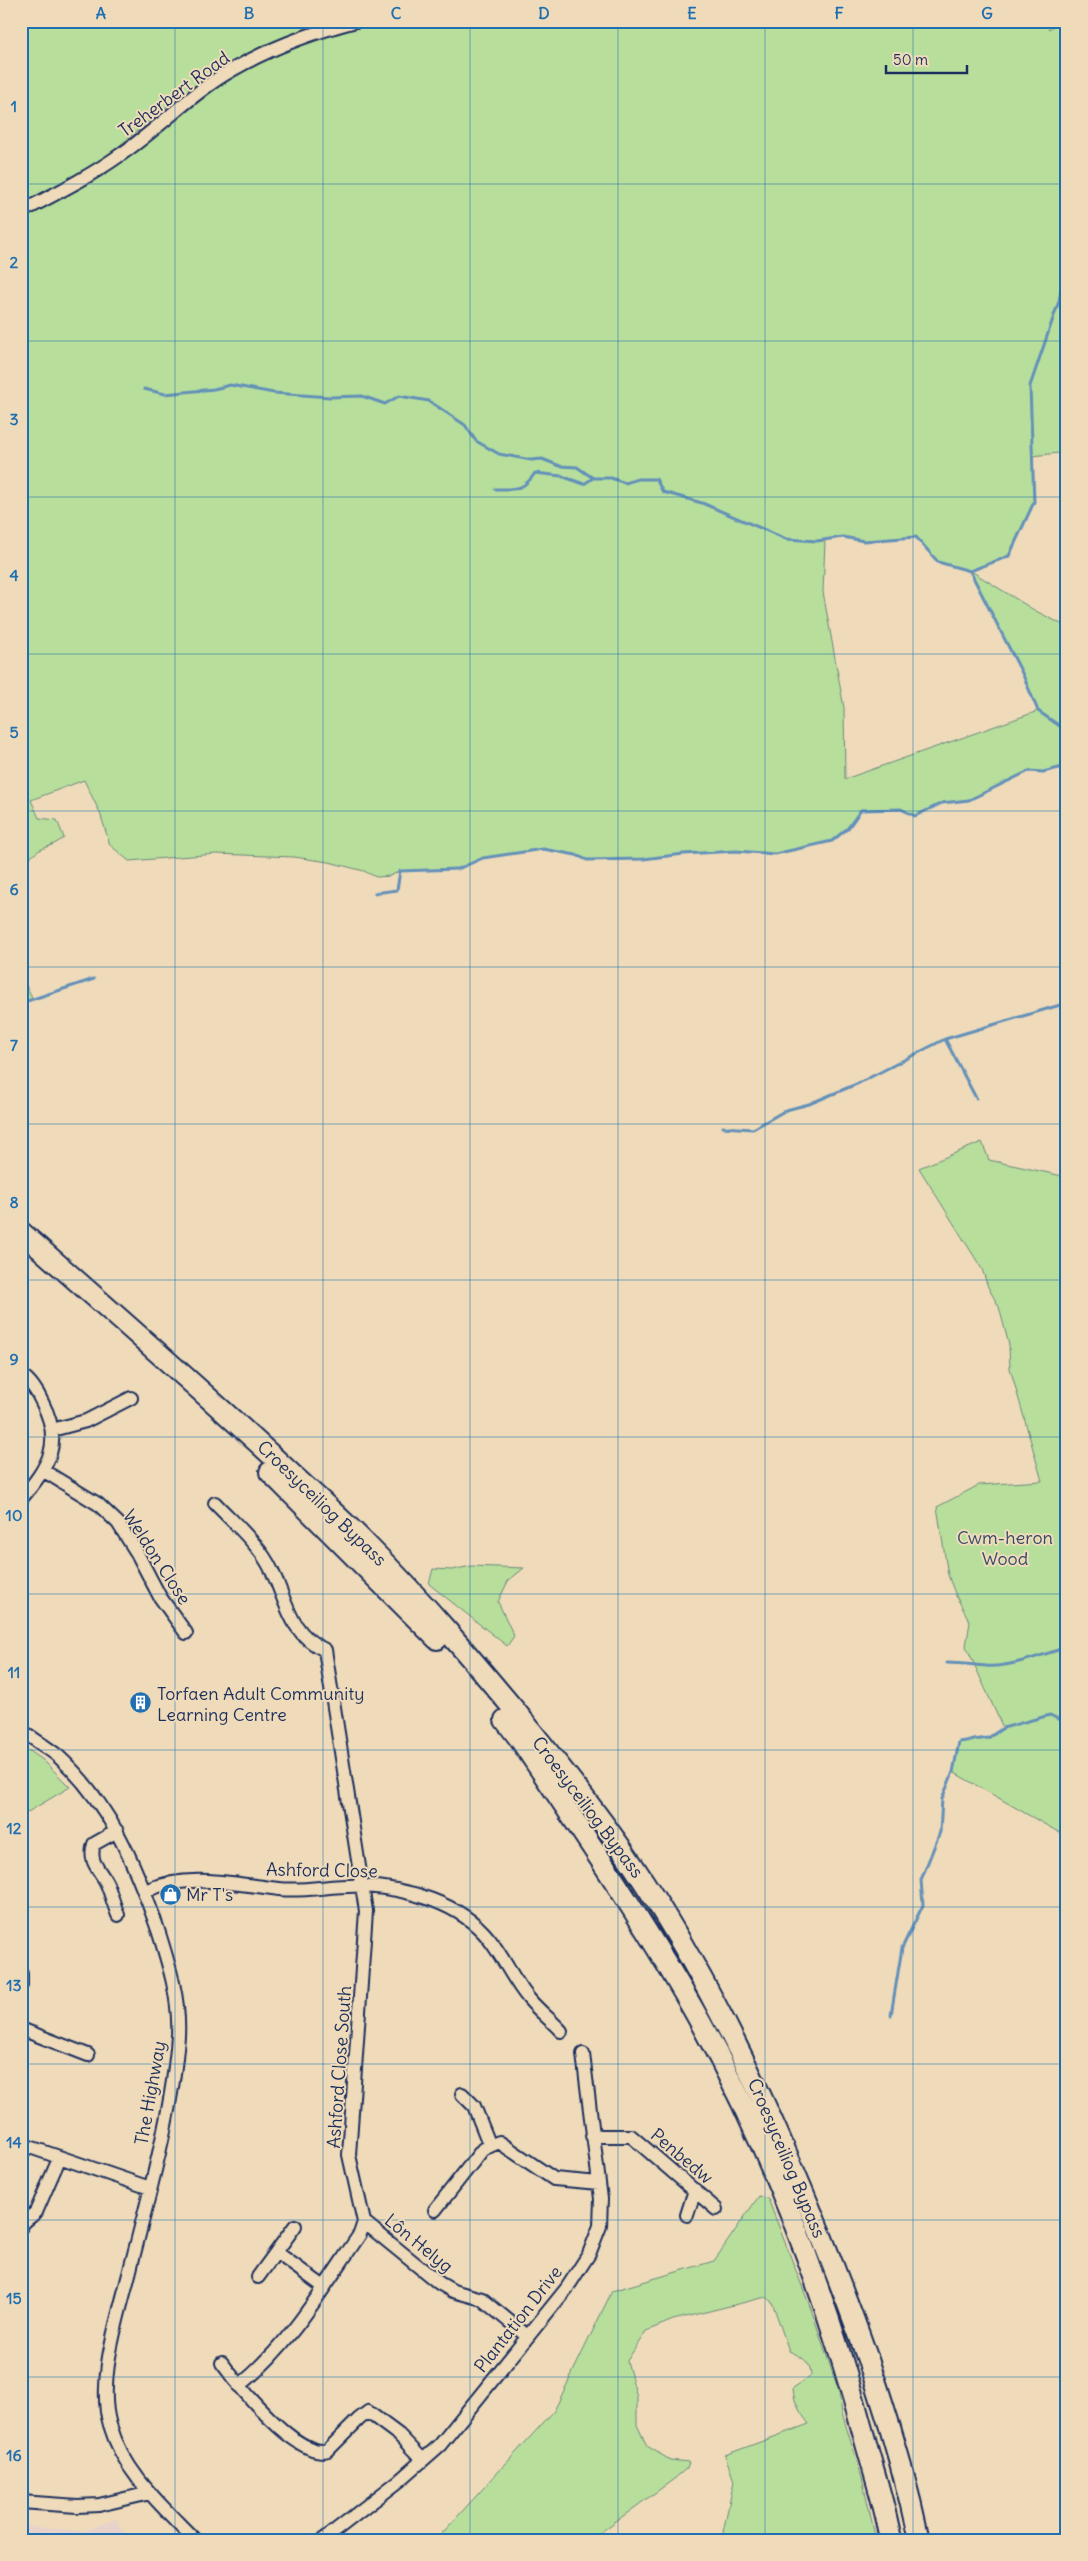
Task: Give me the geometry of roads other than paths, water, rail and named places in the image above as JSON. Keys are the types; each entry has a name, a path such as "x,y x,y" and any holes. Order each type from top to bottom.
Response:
{"highway":[{"name":"Croesyceiliog Bypass","path":"21,1232 188,1377 371,1548 462,1646 526,1724 588,1801 644,1882 714,2002 783,2142 859,2330 890,2424 919,2540"},
{"name":"Croesyceiliog Bypass","path":"21,1250 179,1383 354,1554 449,1651 519,1738 578,1826 688,2002 742,2106 786,2205 824,2302 853,2396 891,2540"}],"street":[{"name":"Treherbert Road","path":"21,212 118,157 197,94 231,70 304,38 356,21"},
{"path":"21,1375 26,1378 39,1397 49,1415 52,1430 52,1447 44,1471 21,1499"},
{"path":"52,1430 86,1421 131,1398"},
{"name":"Weldon Close","path":"44,1471 98,1504 118,1523 137,1553 160,1597 186,1633"},
{"name":"Ashford Close South","path":"215,1503 265,1557 277,1582 289,1617 316,1646 325,1650 366,1911 349,2155 364,2222"},
{"name":"The Highway","path":"21,1730 56,1755 75,1773 117,1831 144,1891 173,1978 177,2005 178,2036 173,2072 150,2188 110,2356 106,2406 110,2425 126,2462 150,2494 195,2540"},
{"path":"117,1831 94,1844 91,1851 92,1860 107,1883 118,1915"},
{"name":"Ashford Close","path":"144,1891 161,1884 189,1879 301,1890 362,1886 404,1891 435,1901 468,1920 489,1938 530,2000 561,2031"},
{"path":"21,1974 21,1985"},
{"path":"21,2030 88,2055"},
{"name":"Plantation Drive","path":"323,2540 423,2460 454,2430 567,2288 589,2254 600,2226 601,2199 583,2054"},
{"path":"462,2094 474,2106 490,2146"},
{"name":"Penbedw","path":"592,2136 631,2136 716,2209"},
{"path":"435,2210 483,2149 499,2142 554,2179 599,2183"},
{"path":"21,2144 59,2159 150,2188"},
{"path":"21,2228 24,2222 36,2212 59,2159"},
{"path":"687,2215 695,2190"},
{"path":"239,2386 270,2360 324,2287 360,2234 364,2222"},
{"name":"Lôn Helyg","path":"364,2222 439,2284 453,2291 482,2300 528,2336"},
{"path":"258,2277 295,2226"},
{"path":"276,2252 324,2287"},
{"path":"222,2362 239,2386 259,2408 291,2437 315,2450 322,2452 328,2450 368,2412 399,2435 423,2460"},
{"path":"21,2502 77,2506 99,2505 150,2494"}],"waterway":[{"path":"970,571 1009,556 1034,502 1030,386 1059,301 1063,279 1067,275"},
{"path":"144,389 165,394 214,389 230,385 274,393 330,397 362,396 385,404 399,396 429,401 465,425 476,441 499,454 531,460 542,459 560,466 577,467 593,478 611,478 625,483 638,479 656,479 663,492 702,503 786,539 817,541 843,537 864,541 916,537 938,562 970,571 1023,675 1038,711 1067,731"},
{"path":"495,489 518,488 527,483 535,473 561,476 584,484 593,478"},
{"path":"375,893 397,890 400,871 458,869 483,858 543,849 576,855 587,860 643,859 736,851 775,854 832,841 848,828 861,810 901,809 915,816 942,803 969,800 1029,771 1043,772 1067,766"},
{"path":"21,1003 94,979"},
{"path":"723,1127 753,1129 786,1110 809,1104 859,1083 945,1039 1067,1003"},
{"path":"945,1039 976,1098"},
{"path":"947,1663 986,1666 1006,1665 1067,1647"},
{"path":"891,2015 902,1948 923,1905 921,1880 940,1832 942,1799 953,1772 959,1742 988,1738 1003,1728 1050,1715 1058,1719 1067,1718"}],"place":[{"name":"Torfaen Adult Community Learning Centre","path":"141,1703"},
{"name":"Mr T's","path":"170,1894"}],"park label":[{"name":"Cwm-heron Wood","path":"1005,1547"}]}
